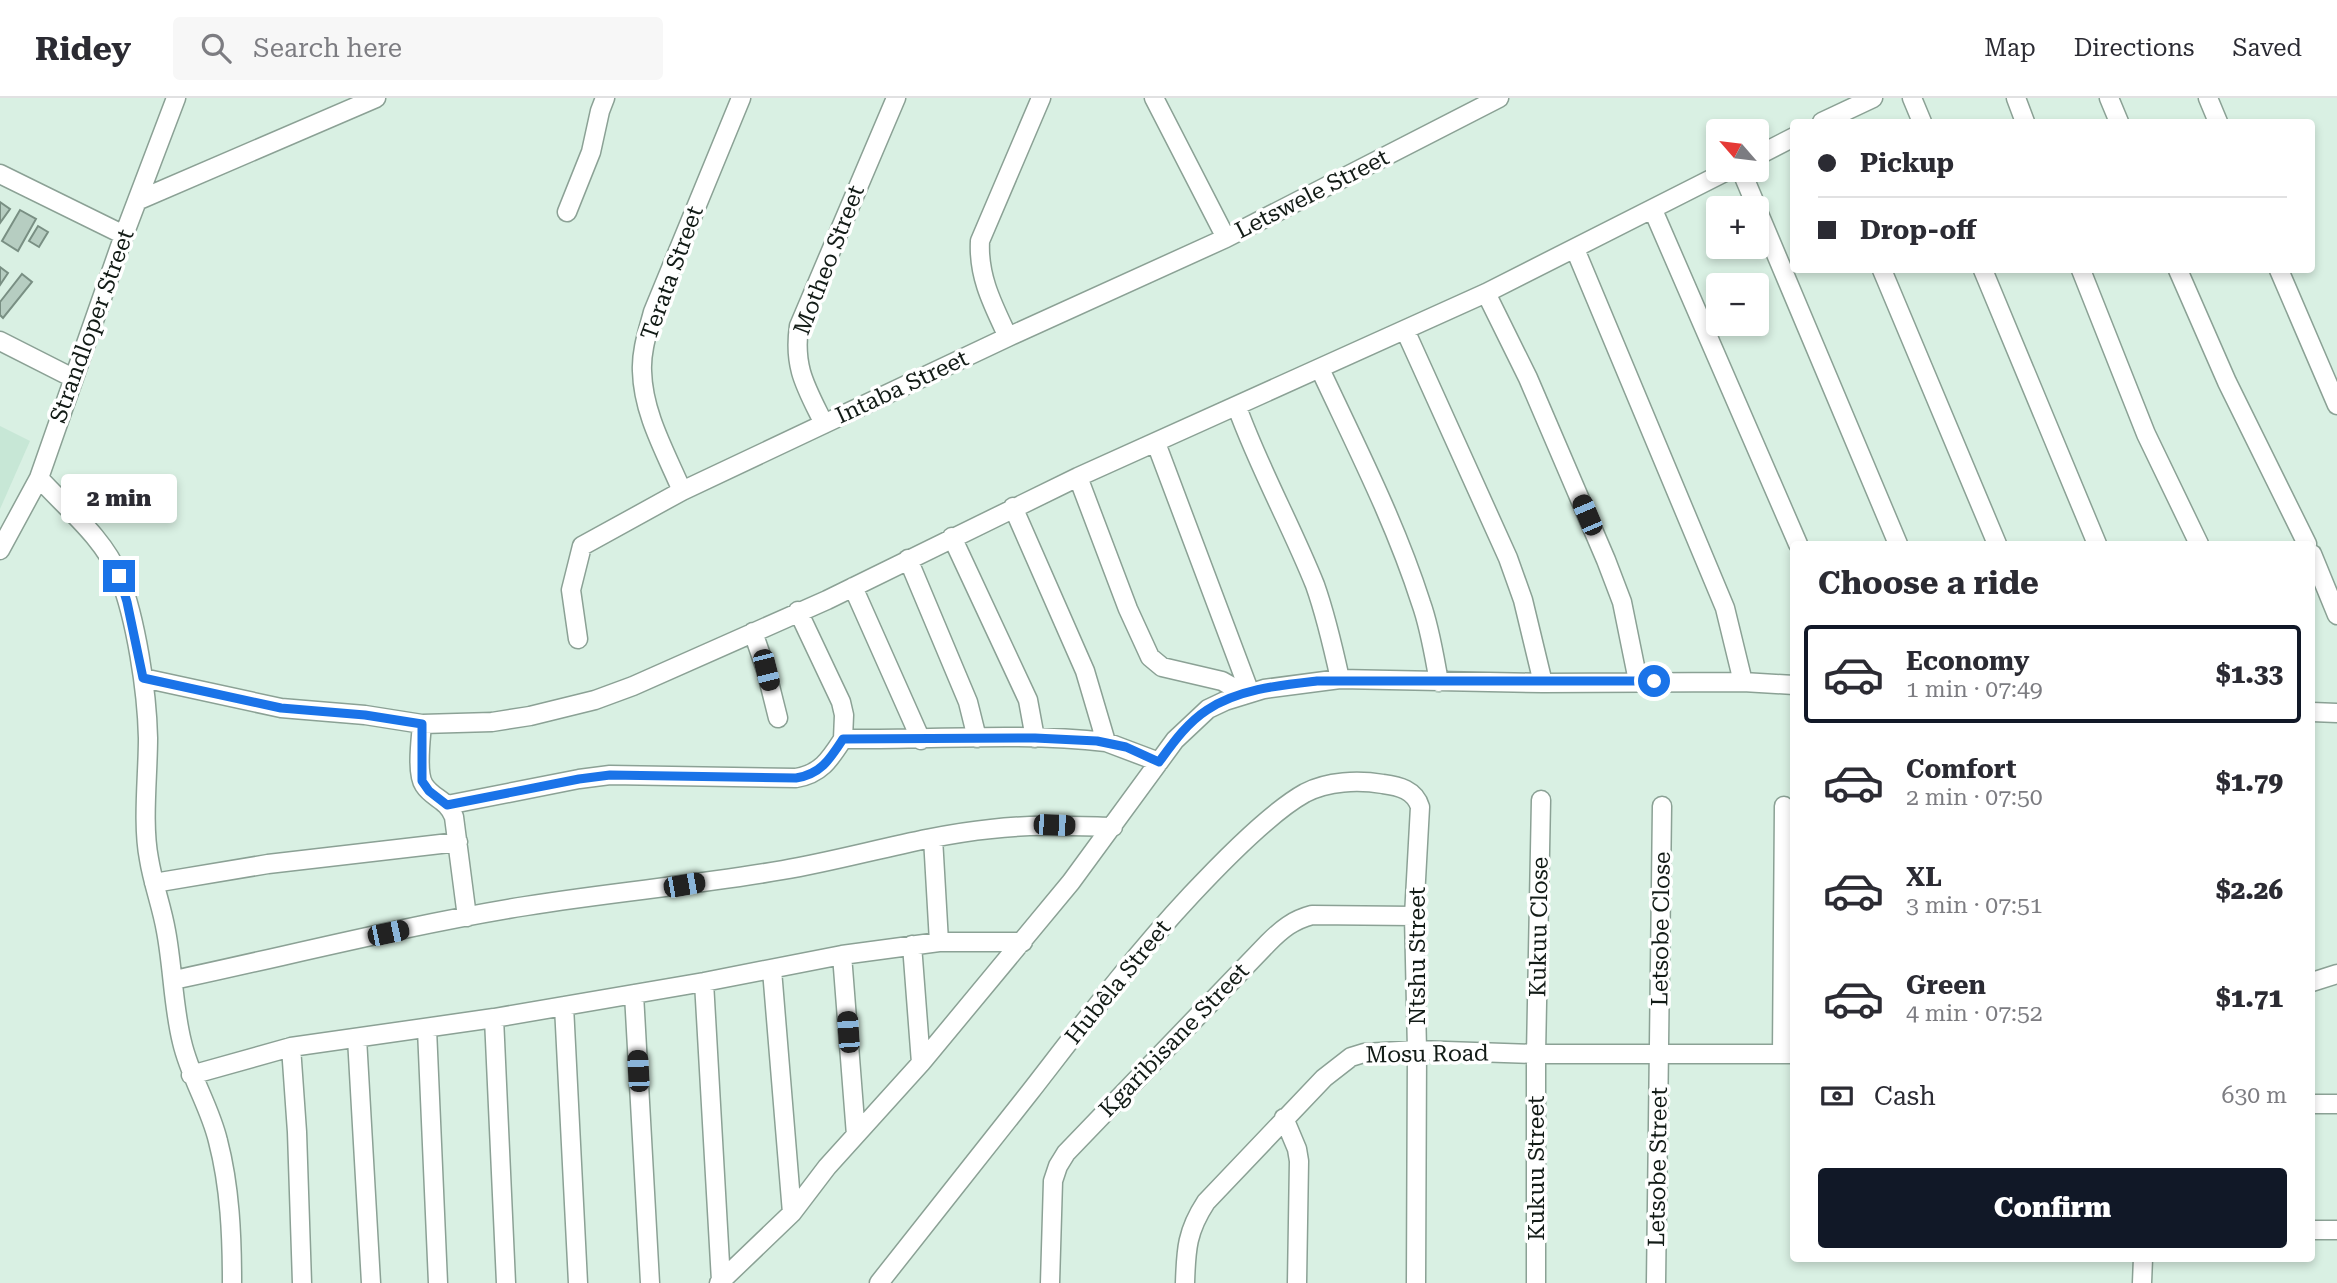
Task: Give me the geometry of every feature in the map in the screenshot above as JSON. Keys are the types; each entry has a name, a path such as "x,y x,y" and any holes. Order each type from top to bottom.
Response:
{"street":[{"name":"Strandloper Street","path":"0,550 39,478 124,235 176,98"},
{"path":"139,200 376,98"},
{"path":"567,212 591,152 605,98"},
{"name":"Terata Street","path":"682,491 654,427 645,398 642,371 645,343 653,312 741,98"},
{"name":"Motheo Street","path":"824,424 804,384 798,365 796,348 799,326 896,98"},
{"path":"1008,337 982,276 980,241 1041,98"},
{"name":"Letswele Street","path":"1154,98 1227,238 1499,98"},
{"path":"1828,119 1873,98"},
{"path":"1912,98 1921,119"},
{"path":"2016,98 2024,119"},
{"path":"2109,98 2118,119"},
{"path":"2208,98 2217,119"},
{"path":"1769,150 1790,139"},
{"path":"0,174 124,235"},
{"path":"143,678 281,708 365,715 422,724 492,722 575,706 633,687 853,587 1013,507 1486,293 1706,182"},
{"path":"1653,209 1797,541"},
{"name":"Intaba Street","path":"578,639 571,590 582,546 682,491 1008,337 1227,238"},
{"path":"1769,238 1897,541"},
{"path":"1575,249 1725,608 1743,681"},
{"path":"1883,273 1996,541"},
{"path":"1984,273 2096,541"},
{"path":"2082,273 2146,434 2198,541"},
{"path":"2179,273 2227,382 2306,541"},
{"path":"2280,273 2337,405"},
{"path":"1486,293 1528,378 1606,560 1622,602 1637,681"},
{"path":"1405,330 1508,558 1523,600 1543,683"},
{"path":"0,341 73,378"},
{"path":"1320,369 1394,527 1423,606 1439,682"},
{"path":"1237,407 1251,447 1315,586 1340,679"},
{"path":"1156,443 1248,694"},
{"path":"1078,477 1128,609 1150,657 1162,667 1222,681 1248,694"},
{"path":"39,478 111,560 127,602 143,678 148,735 148,856 174,980 181,1039 191,1075 218,1139 227,1189 232,1283"},
{"path":"1013,507 1085,670 1106,742"},
{"path":"952,537 1028,700 1035,738"},
{"path":"908,559 960,680 977,737"},
{"path":"2315,561 2337,615"},
{"path":"853,587 921,740"},
{"path":"447,805 610,775 796,778 819,771 843,739 844,722 841,702 799,611"},
{"path":"752,632 766,670 778,718"},
{"path":"720,1282 792,1213 856,1135 921,1063 1023,942 1113,827 1184,730 1208,709 1248,694 1289,684 1340,679 1543,683 1743,681 1790,685"},
{"path":"2315,712 2337,713"},
{"path":"422,724 422,781 429,791 447,805 454,817 467,917"},
{"path":"843,739 921,740 977,737 1106,742 1126,747 1159,762"},
{"name":"Hubêla Street","path":"879,1283 1131,963 1209,876 1248,839 1303,794 1321,786 1381,783 1396,786 1417,797"},
{"name":"Ntshu Street","path":"1416,1283 1417,1050 1414,916 1420,820 1417,797"},
{"name":"Kukuu Close","path":"1536,1054 1541,800"},
{"name":"Letsobe Close","path":"1659,1052 1662,806"},
{"path":"1784,806 1788,1054"},
{"path":"174,980 467,917 563,900 663,889 783,870 933,838 1037,824 1113,827"},
{"path":"933,838 939,942"},
{"path":"154,883 268,864 458,842"},
{"name":"Kgaribisane Street","path":"1050,1283 1054,1181 1062,1160 1087,1130 1268,943 1297,919 1312,915 1414,916"},
{"path":"191,1075 291,1047 494,1018 772,970 842,955 939,942 1023,942"},
{"path":"912,945 921,1063"},
{"path":"842,955 856,1135"},
{"path":"772,970 792,1213"},
{"path":"2315,981 2337,974"},
{"path":"704,982 720,1282"},
{"path":"634,994 650,1283"},
{"path":"564,1006 578,1283"},
{"path":"494,1018 506,1283"},
{"path":"427,1029 439,1283"},
{"path":"357,1038 370,1283"},
{"path":"291,1047 302,1283"},
{"name":"Mosu Road","path":"1185,1283 1188,1243 1194,1221 1219,1186 1324,1078 1351,1057 1378,1051 1417,1050 1536,1054 1788,1054"},
{"name":"Letsobe Street","path":"1656,1283 1659,1052"},
{"name":"Kukuu Street","path":"1536,1054 1536,1283"},
{"path":"2315,1104 2337,1104"},
{"path":"1284,1118 1299,1161 1297,1283"},
{"path":"2315,1230 2337,1230"},
{"path":"2142,1283 2143,1262"}],"shaded area":[{"path":"0,426 30,441 0,509"}],"building":[{"path":"0,202 10,209 0,223"},
{"path":"20,210 36,219 18,251 2,241"},
{"path":"38,226 48,232 39,247 29,241"},
{"path":"0,267 8,273 0,285"},
{"path":"22,274 32,282 3,318 0,315 0,302"}],"route":[{"path":"119,576 143,678 281,708 365,715 422,724 422,781 429,791 447,805 610,775 779,779 808,776 827,763 843,739 921,740 977,737 1097,741 1126,747 1159,762 1192,721 1208,709 1264,689 1317,681 1654,681"}]}
